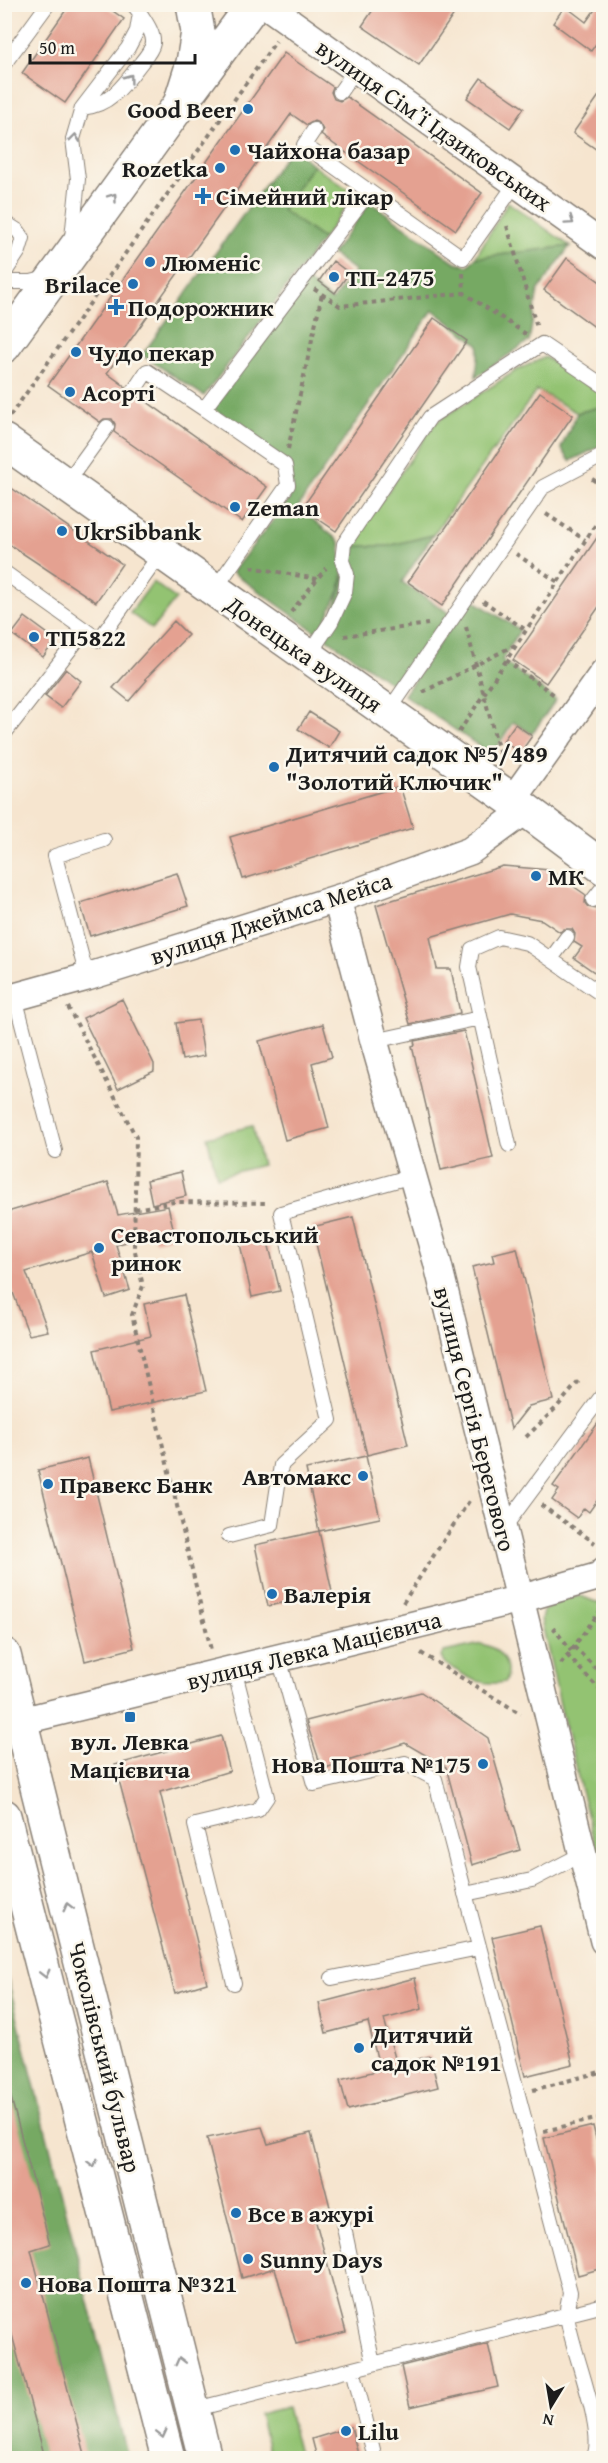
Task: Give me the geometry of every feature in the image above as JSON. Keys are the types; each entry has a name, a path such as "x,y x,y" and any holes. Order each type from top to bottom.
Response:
{"main road":[{"path":"180,104 194,63 198,32 193,4"},
{"path":"4,346 254,4"},
{"name":"Донецька вулиця","path":"6,431 65,485 214,590 313,647 388,712 603,868"},
{"name":"Чоколівський бульвар","path":"4,1655 205,2458"},
{"name":"Чоколівський бульвар","path":"6,1827 168,2458"}],"street":[{"name":"вулиця Сімʼї Ідзиковських","path":"266,4 356,69 509,194 603,246"},
{"name":"вулиця Джеймса Мейса","path":"10,998 87,977 337,899 470,851 519,805 603,672"},
{"name":"вулиця Сергія Берегового","path":"337,899 374,1041 437,1261 603,1941"},
{"name":"вулиця Левка Мацієвича","path":"21,1721 520,1599 602,1576"}],"lane":[{"path":"4,64 48,4"},
{"path":"82,108 94,107 120,91 147,54 153,43 147,23 136,9"},
{"path":"4,282 31,282 62,266 75,218 78,179 73,139 82,108 128,48 137,31 136,9"},
{"path":"340,92 356,69"},
{"path":"314,130 304,145 463,258 509,194"},
{"path":"204,409 369,192"},
{"path":"4,222 18,231 23,238 19,251 4,274"},
{"path":"313,647 331,622 345,592 346,574 342,561 344,544 430,417 542,344 603,386"},
{"path":"133,392 147,371 285,465 288,485 214,590"},
{"path":"65,485 107,427"},
{"path":"388,712 543,487 603,455"},
{"path":"4,572 99,640 160,553"},
{"path":"4,735 85,630"},
{"path":"87,977 55,856 104,840"},
{"path":"593,900 603,886"},
{"path":"509,1145 469,967 472,949 500,937 527,943 603,996"},
{"path":"551,959 567,937"},
{"path":"10,998 55,1151"},
{"path":"374,1041 480,1018"},
{"path":"229,1536 272,1525 281,1466 330,1420 282,1213 412,1176"},
{"path":"502,1531 603,1393"},
{"path":"279,1658 314,1784 405,1763 435,1779 570,2292 567,2315 598,2429 597,2453 593,2458"},
{"path":"234,1669 267,1797 258,1810 195,1825 234,1983"},
{"path":"465,1894 532,1880 582,1854"},
{"path":"332,1978 479,1948"},
{"path":"343,2223 373,2364"},
{"path":"192,2410 603,2305"},
{"path":"353,2369 375,2458"}],"path":[{"path":"6,431 289,22"},
{"path":"509,194 542,344"},
{"path":"463,258 464,293"},
{"path":"301,281 340,306 464,293 542,344"},
{"path":"285,465 322,294"},
{"path":"531,505 585,540"},
{"path":"456,736 603,512"},
{"path":"287,617 344,544"},
{"path":"503,545 558,582"},
{"path":"232,564 317,579"},
{"path":"470,592 526,630"},
{"path":"460,606 501,760"},
{"path":"313,647 451,620"},
{"path":"417,695 516,645"},
{"path":"506,660 565,702"},
{"path":"60,984 65,1002 136,1137 134,1247 143,1286 132,1315 211,1650"},
{"path":"135,1209 174,1202 314,1204"},
{"path":"526,1437 579,1380"},
{"path":"528,1496 595,1543"},
{"path":"403,1603 471,1497"},
{"path":"558,1668 603,1607"},
{"path":"546,1618 572,1648 603,1676"},
{"path":"421,1653 521,1714"},
{"path":"567,1655 603,1694"},
{"path":"518,2094 603,2071"},
{"path":"528,2134 603,2117"}],"green space":[{"path":"292,147 313,165 282,210 323,239 204,396 142,355"},
{"path":"313,165 355,194 323,239 282,210"},
{"path":"370,202 455,262 468,266 475,258 570,246 538,291 529,341 476,377 479,345 433,310 298,507 340,542 343,573 340,589 319,634 232,572 289,500 291,466 213,408 308,281 332,301 355,271 332,254"},
{"path":"508,202 570,246 475,258"},
{"path":"545,357 603,394 603,406 577,413 537,390 433,535 388,546 350,546 436,422 517,370"},
{"path":"603,406 603,445 570,461 561,448 577,413"},
{"path":"433,535 402,582 449,613 399,689 326,638 349,561 350,546 388,546"},
{"path":"153,582 176,599 152,629 130,613"},
{"path":"470,598 520,630 502,660 556,700 532,734 513,722 492,755 404,695"},
{"path":"252,1126 262,1165 217,1177 207,1137"},
{"path":"581,1596 603,1605 603,1878 541,1619 543,1611 564,1599"},
{"path":"481,1644 493,1649 502,1657 507,1669 505,1682 479,1682 444,1663 441,1657 444,1652"},
{"path":"5,1968 128,2458 5,2458"},
{"path":"287,2407 300,2458 270,2458 259,2414"}],"building":[{"path":"70,4 103,4 124,19 65,103 22,73"},
{"path":"377,4 461,4 419,65 362,26"},
{"path":"599,4 603,4 603,34 591,51 553,23 565,6 586,22"},
{"path":"284,53 333,87 331,92 334,99 340,101 347,97 482,193 456,230 321,135 323,130 319,123 314,121 307,125 291,114 107,373 126,387 124,392 128,399 133,401 140,397 267,487 242,522 114,432 115,424 112,419 104,419 100,422 48,385"},
{"path":"481,78 524,108 510,128 467,98"},
{"path":"603,90 603,154 573,133"},
{"path":"567,258 603,284 603,333 544,290"},
{"name":"ТП-2475","path":"333,261 349,273 335,293 319,281"},
{"path":"434,318 467,341 336,531 302,508"},
{"path":"540,392 573,415 442,606 408,582"},
{"path":"4,483 122,564 96,602 4,541"},
{"path":"603,529 603,601 546,683 513,660"},
{"name":"ТП5822","path":"25,617 56,640 43,657 12,634"},
{"path":"174,621 188,635 145,679 147,680 129,701 113,688"},
{"path":"66,669 81,681 61,708 45,696"},
{"path":"309,712 339,731 329,748 298,729"},
{"path":"515,724 532,736 520,753 503,741"},
{"path":"400,786 413,828 243,879 230,837"},
{"path":"503,866 550,870 586,895 585,903 588,907 596,909 600,905 603,907 603,978 574,958 582,947 574,942 575,934 572,929 564,929 560,932 542,920 510,914 430,937 437,969 451,969 460,1013 410,1024 376,905"},
{"path":"177,873 188,906 90,936 80,903"},
{"path":"122,999 154,1064 154,1071 118,1089 83,1018"},
{"path":"198,1020 204,1056 182,1060 176,1023"},
{"path":"323,1024 332,1057 312,1063 329,1128 285,1140 259,1041"},
{"path":"464,1031 493,1158 441,1170 412,1046 415,1045 414,1041"},
{"path":"181,1172 186,1196 152,1204 147,1180"},
{"path":"108,1182 118,1215 168,1206 175,1236 155,1241 153,1234 116,1245 130,1290 106,1298 92,1252 26,1272 48,1331 29,1335 4,1269 4,1213"},
{"path":"353,1217 408,1445 367,1455 312,1227"},
{"path":"267,1238 280,1291 252,1297 240,1244"},
{"path":"517,1248 553,1400 529,1406 511,1429 472,1267 494,1262 492,1254"},
{"path":"184,1295 206,1391 109,1412 94,1350 151,1336 144,1304"},
{"path":"603,1416 603,1492 589,1512 584,1508 577,1518 552,1500 559,1490 553,1486"},
{"path":"366,1456 380,1518 319,1531 306,1469"},
{"path":"88,1458 134,1648 85,1661 38,1470"},
{"path":"319,1531 332,1592 268,1606 255,1545"},
{"path":"421,1692 488,1738 520,1850 472,1865 446,1767 405,1743 322,1769 306,1721"},
{"path":"221,1736 230,1771 160,1792 207,1983 175,1993 115,1765"},
{"path":"540,1926 573,2064 525,2076 492,1937"},
{"path":"415,1978 422,2009 384,2019 397,2065 430,2056 438,2087 348,2110 340,2080 380,2070 368,2022 326,2033 319,2003"},
{"path":"10,2094 50,2244 31,2250 86,2458 45,2458 4,2305 4,2256 12,2254 4,2226 4,2095"},
{"path":"593,2126 603,2167 603,2268 578,2275 544,2138"},
{"path":"262,2127 268,2144 311,2133 331,2211 314,2215 346,2332 296,2344 275,2268 242,2278 207,2138"},
{"path":"488,2344 498,2387 410,2407 401,2366"},
{"path":"351,2427 359,2458 317,2458 312,2439"}],"place":[{"name":"Good Beer","path":"248,109"},
{"name":"Чайхона базар","path":"235,150"},
{"name":"Rozetka","path":"220,168"},
{"name":"Сімейний лікар","path":"203,196"},
{"name":"Люменіс","path":"150,262"},
{"name":"ТП-2475","path":"334,277"},
{"name":"Brilace","path":"133,284"},
{"name":"Подорожник","path":"116,307"},
{"name":"Чудо пекар","path":"76,352"},
{"name":"Асорті","path":"70,392"},
{"name":"Zeman","path":"235,507"},
{"name":"UkrSibbank","path":"62,531"},
{"name":"ТП5822","path":"34,637"},
{"name":"Дитячий садок №5/489 \"Золотий Ключик\"","path":"274,767"},
{"name":"МК","path":"536,876"},
{"name":"Севастопольський ринок","path":"99,1248"},
{"name":"Автомакс","path":"363,1476"},
{"name":"Правекс Банк","path":"48,1484"},
{"name":"Валерія","path":"272,1594"},
{"name":"вул. Левка Мацієвича","path":"130,1717"},
{"name":"Нова Пошта №175","path":"483,1764"},
{"name":"Дитячий садок №191","path":"359,2048"},
{"name":"Все в ажурі","path":"236,2213"},
{"name":"Sunny Days","path":"248,2259"},
{"name":"Нова Пошта №321","path":"26,2283"},
{"name":"Lilu","path":"346,2431"}]}
